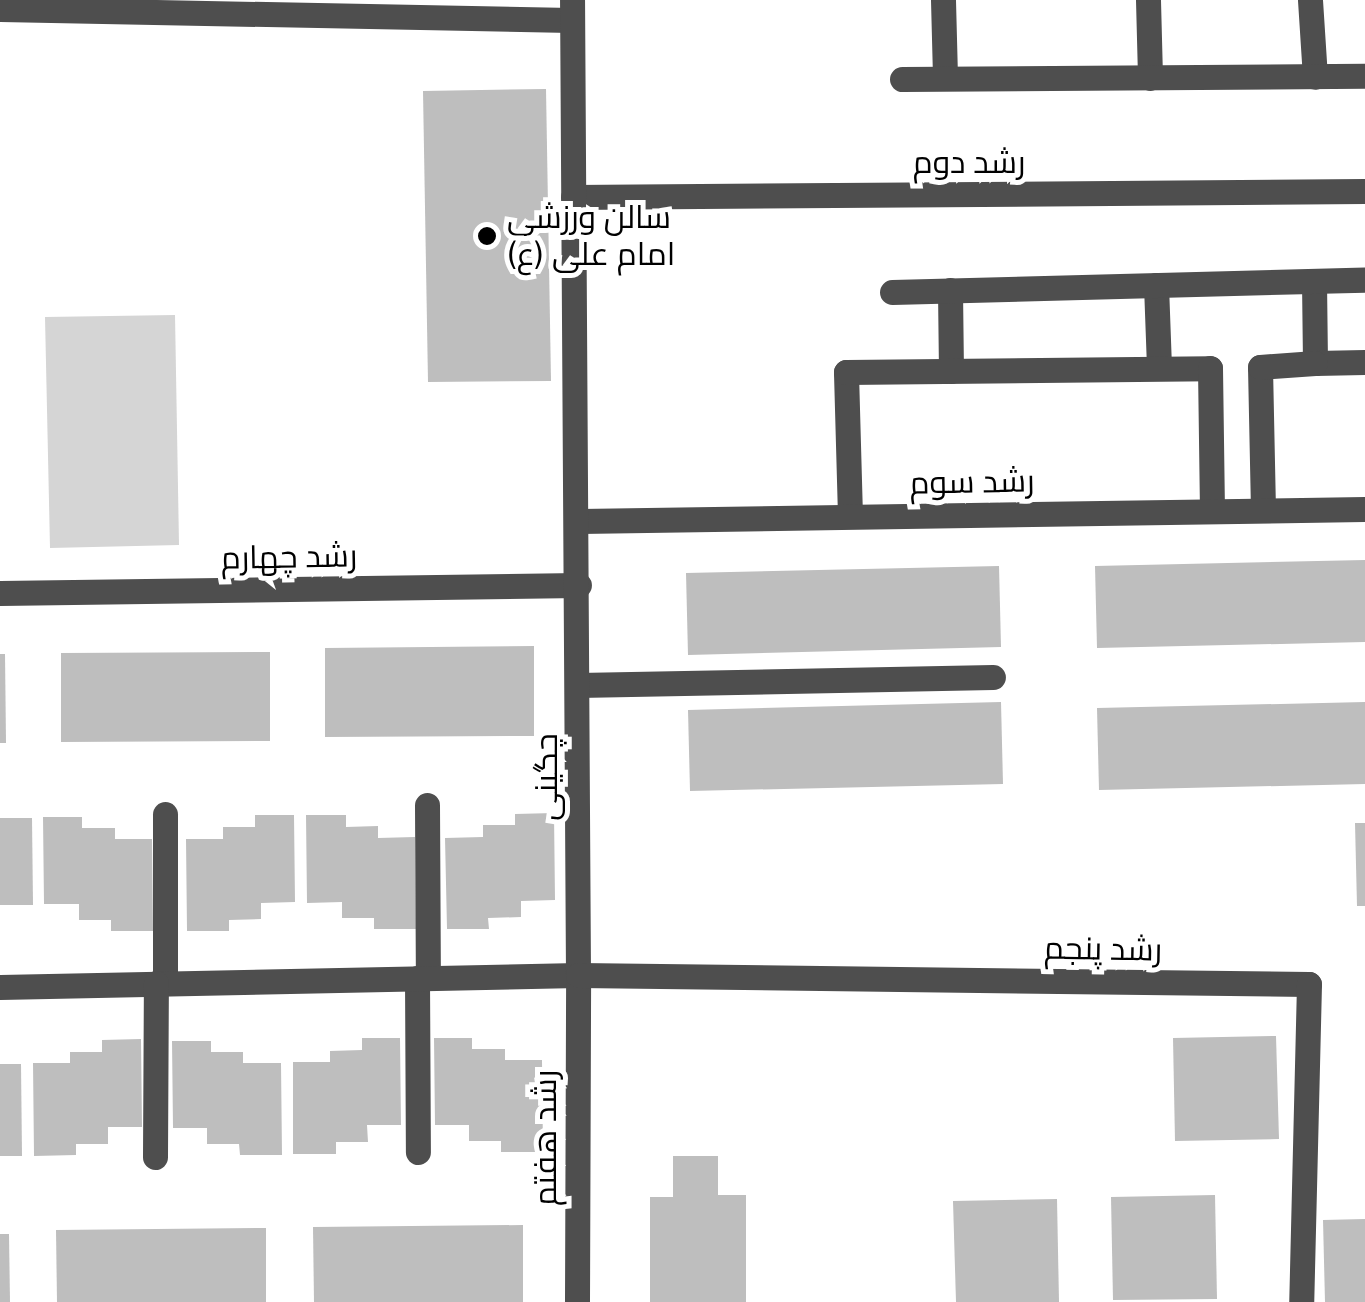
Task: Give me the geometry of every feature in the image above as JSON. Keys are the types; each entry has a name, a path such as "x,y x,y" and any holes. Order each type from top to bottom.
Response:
{"street":[{"path":"943,0 945,78"},
{"path":"1148,0 1150,78"},
{"path":"1310,0 1314,76"},
{"path":"0,9 572,10"},
{"name":"چگینی","path":"572,10 580,520 578,975"},
{"path":"902,79 1365,76"},
{"name":"رشد دوم","path":"573,197 1365,191"},
{"path":"892,292 1365,280"},
{"path":"1314,281 1314,363"},
{"path":"1156,286 1159,368"},
{"path":"950,290 951,371"},
{"path":"1264,510 1260,367 1365,362"},
{"path":"850,516 846,372 1210,368 1212,511"},
{"name":"رشد سوم","path":"580,520 1365,509"},
{"name":"رشد چهارم","path":"0,593 580,586"},
{"path":"578,685 993,677"},
{"path":"418,1152 427,806"},
{"path":"155,1157 165,814"},
{"path":"0,986 578,975"},
{"name":"رشد هفتم","path":"577,1302 578,975"},
{"name":"رشد پنجم","path":"578,975 1309,984 1301,1302"}],"shaded area":[{"path":"175,315 179,545 50,548 45,317"}],"building":[{"name":"سالن ورزشی امام علی (ع)","path":"546,89 551,381 428,382 423,91"},
{"path":"1365,560 1365,642 1097,648 1095,566"},
{"path":"999,566 1001,647 688,655 686,573"},
{"path":"534,646 534,736 325,737 325,648"},
{"path":"270,652 270,741 61,742 61,653"},
{"path":"0,654 5,654 6,743 0,743"},
{"path":"1001,702 1003,784 690,791 688,710"},
{"path":"1365,702 1365,784 1099,790 1097,708"},
{"path":"554,813 555,900 521,901 521,917 488,918 489,929 447,929 445,838 483,837 483,825 515,825 515,814"},
{"path":"255,815 294,815 295,902 261,903 261,919 229,920 229,931 187,931 186,839 223,839 223,827 255,827"},
{"path":"306,815 346,815 346,827 378,826 378,838 415,837 416,929 374,929 374,918 342,918 342,902 307,903"},
{"path":"43,817 82,817 82,828 115,828 115,839 152,839 153,931 111,931 111,920 79,920 79,904 44,904"},
{"path":"0,818 32,818 33,905 0,905"},
{"path":"1355,823 1365,823 1365,906 1357,906"},
{"path":"1276,1036 1279,1139 1175,1141 1173,1038"},
{"path":"362,1038 400,1038 401,1125 367,1125 368,1142 336,1142 336,1154 293,1154 293,1062 330,1062 330,1051 362,1050"},
{"path":"434,1038 472,1038 472,1049 505,1049 505,1060 542,1060 543,1152 501,1152 501,1141 469,1141 469,1125 435,1125"},
{"path":"141,1039 142,1127 108,1127 108,1144 76,1144 76,1155 34,1156 33,1063 70,1063 70,1052 102,1052 102,1040"},
{"path":"172,1041 211,1041 211,1052 243,1052 243,1063 281,1063 282,1155 240,1155 239,1144 207,1144 207,1128 173,1128"},
{"path":"0,1064 21,1064 22,1156 0,1156"},
{"path":"673,1156 718,1156 718,1195 746,1195 746,1302 650,1302 650,1197 673,1197"},
{"path":"1215,1195 1217,1299 1113,1300 1111,1197"},
{"path":"1057,1199 1059,1302 956,1302 953,1201"},
{"path":"1365,1219 1365,1302 1325,1302 1323,1220"},
{"path":"523,1225 523,1302 314,1302 313,1227"},
{"path":"266,1228 266,1302 57,1302 56,1230"},
{"path":"0,1234 9,1234 10,1302 0,1302"}],"place":[{"name":"سالن ورزشی امام علی (ع)","path":"487,236"}]}
